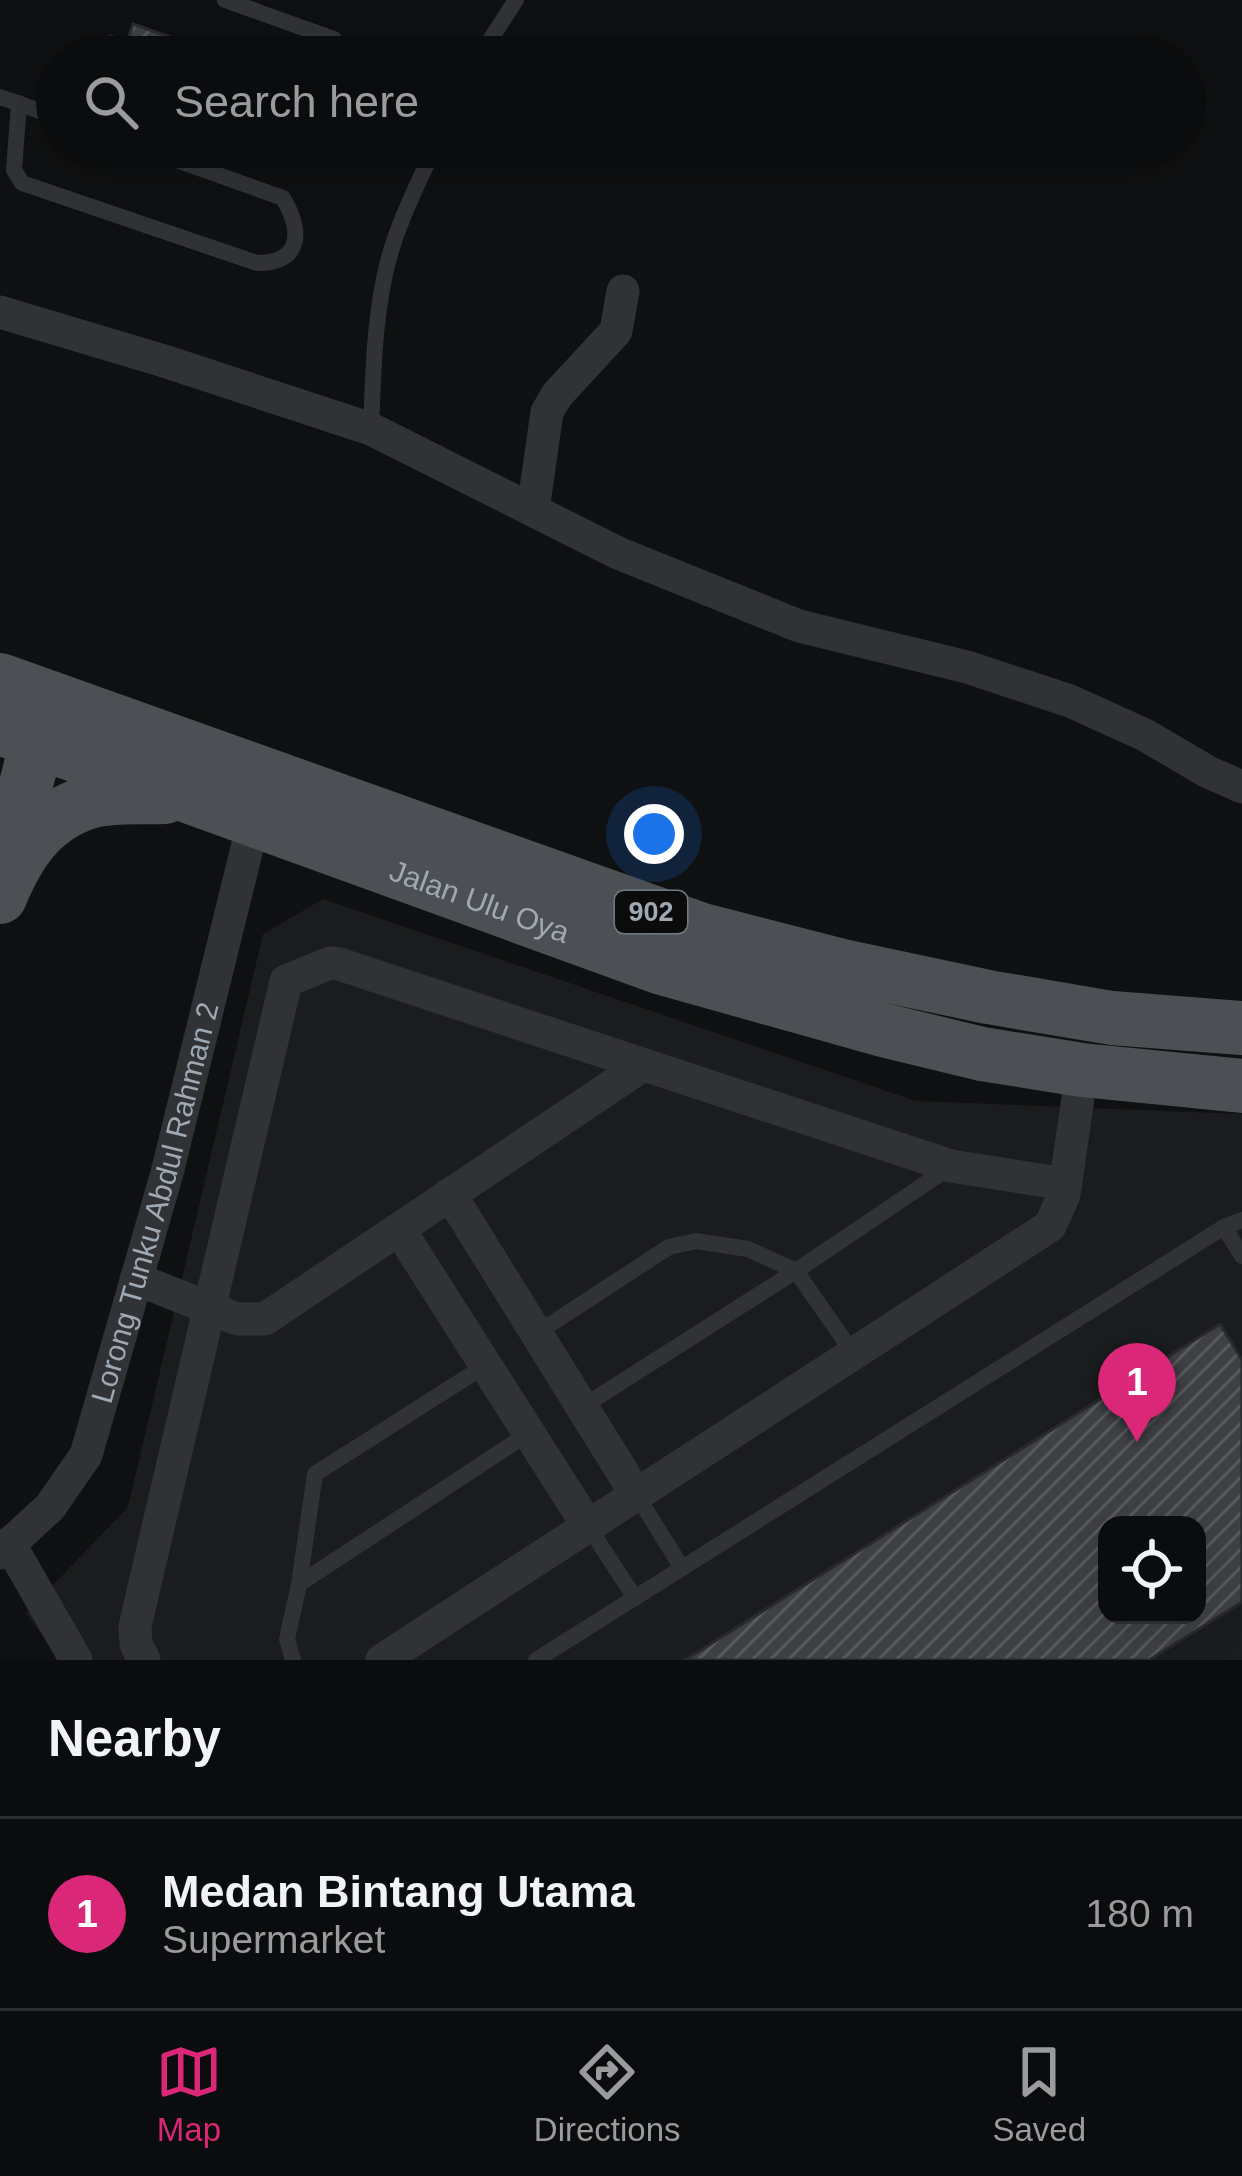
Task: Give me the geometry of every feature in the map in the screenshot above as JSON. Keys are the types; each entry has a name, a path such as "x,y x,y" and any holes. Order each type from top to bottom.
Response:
{"main road":[{"name":"Jalan Ulu Oya","path":"11,724 82,711 702,930 842,966 988,998 1112,1018 1242,1028"},
{"name":"Jalan Ulu Oya","path":"11,724 186,795 662,968 982,1054 1082,1070 1242,1086"},
{"path":"0,885 11,724"},
{"path":"0,897 15,861 50,820 91,801 186,795"}],"street":[{"path":"533,510 548,412 557,395 616,331 623,291"},
{"path":"0,312 371,430 618,554 799,626 967,667 1070,701 1242,787"},
{"name":"Lorong Tunku Abdul Rahman 2","path":"4,1548 50,1508 86,1455 167,1173 254,820"},
{"path":"144,1660 136,1645 135,1626 286,981 338,964 951,1166 1065,1184"},
{"path":"136,1279 237,1319 265,1319 644,1065"},
{"path":"382,1660 1050,1226 1065,1184 1082,1070"},
{"path":"450,1194 636,1494"},
{"path":"399,1229 588,1526"},
{"path":"4,1548 76,1660"}],"lane":[{"path":"225,0 326,36"},
{"path":"493,36 516,0"},
{"path":"0,97 36,110"},
{"path":"19,104 14,170 22,183 257,263 275,263 290,252 296,235 294,218 283,198 199,168"},
{"path":"371,430 384,275 425,168"},
{"path":"582,1407 951,1166"},
{"path":"536,1660 1242,1220"},
{"path":"1224,1227 1242,1256"},
{"path":"537,1334 669,1247 696,1241 748,1249 796,1271 854,1354"},
{"path":"293,1660 287,1639 314,1474 486,1365"},
{"path":"298,1584 529,1433"},
{"path":"636,1494 682,1568"},
{"path":"588,1526 634,1598"}],"shaded area":[{"path":"323,899 916,1101 1242,1114 1242,1660 60,1660 26,1613 128,1507 263,934"}],"building":[{"path":"133,24 167,36 129,36"},
{"path":"1220,1324 1242,1360 1242,1602 1149,1660 685,1660"}],"place":[{"name":"Medan Bintang Utama","path":"1137,1442"}]}
